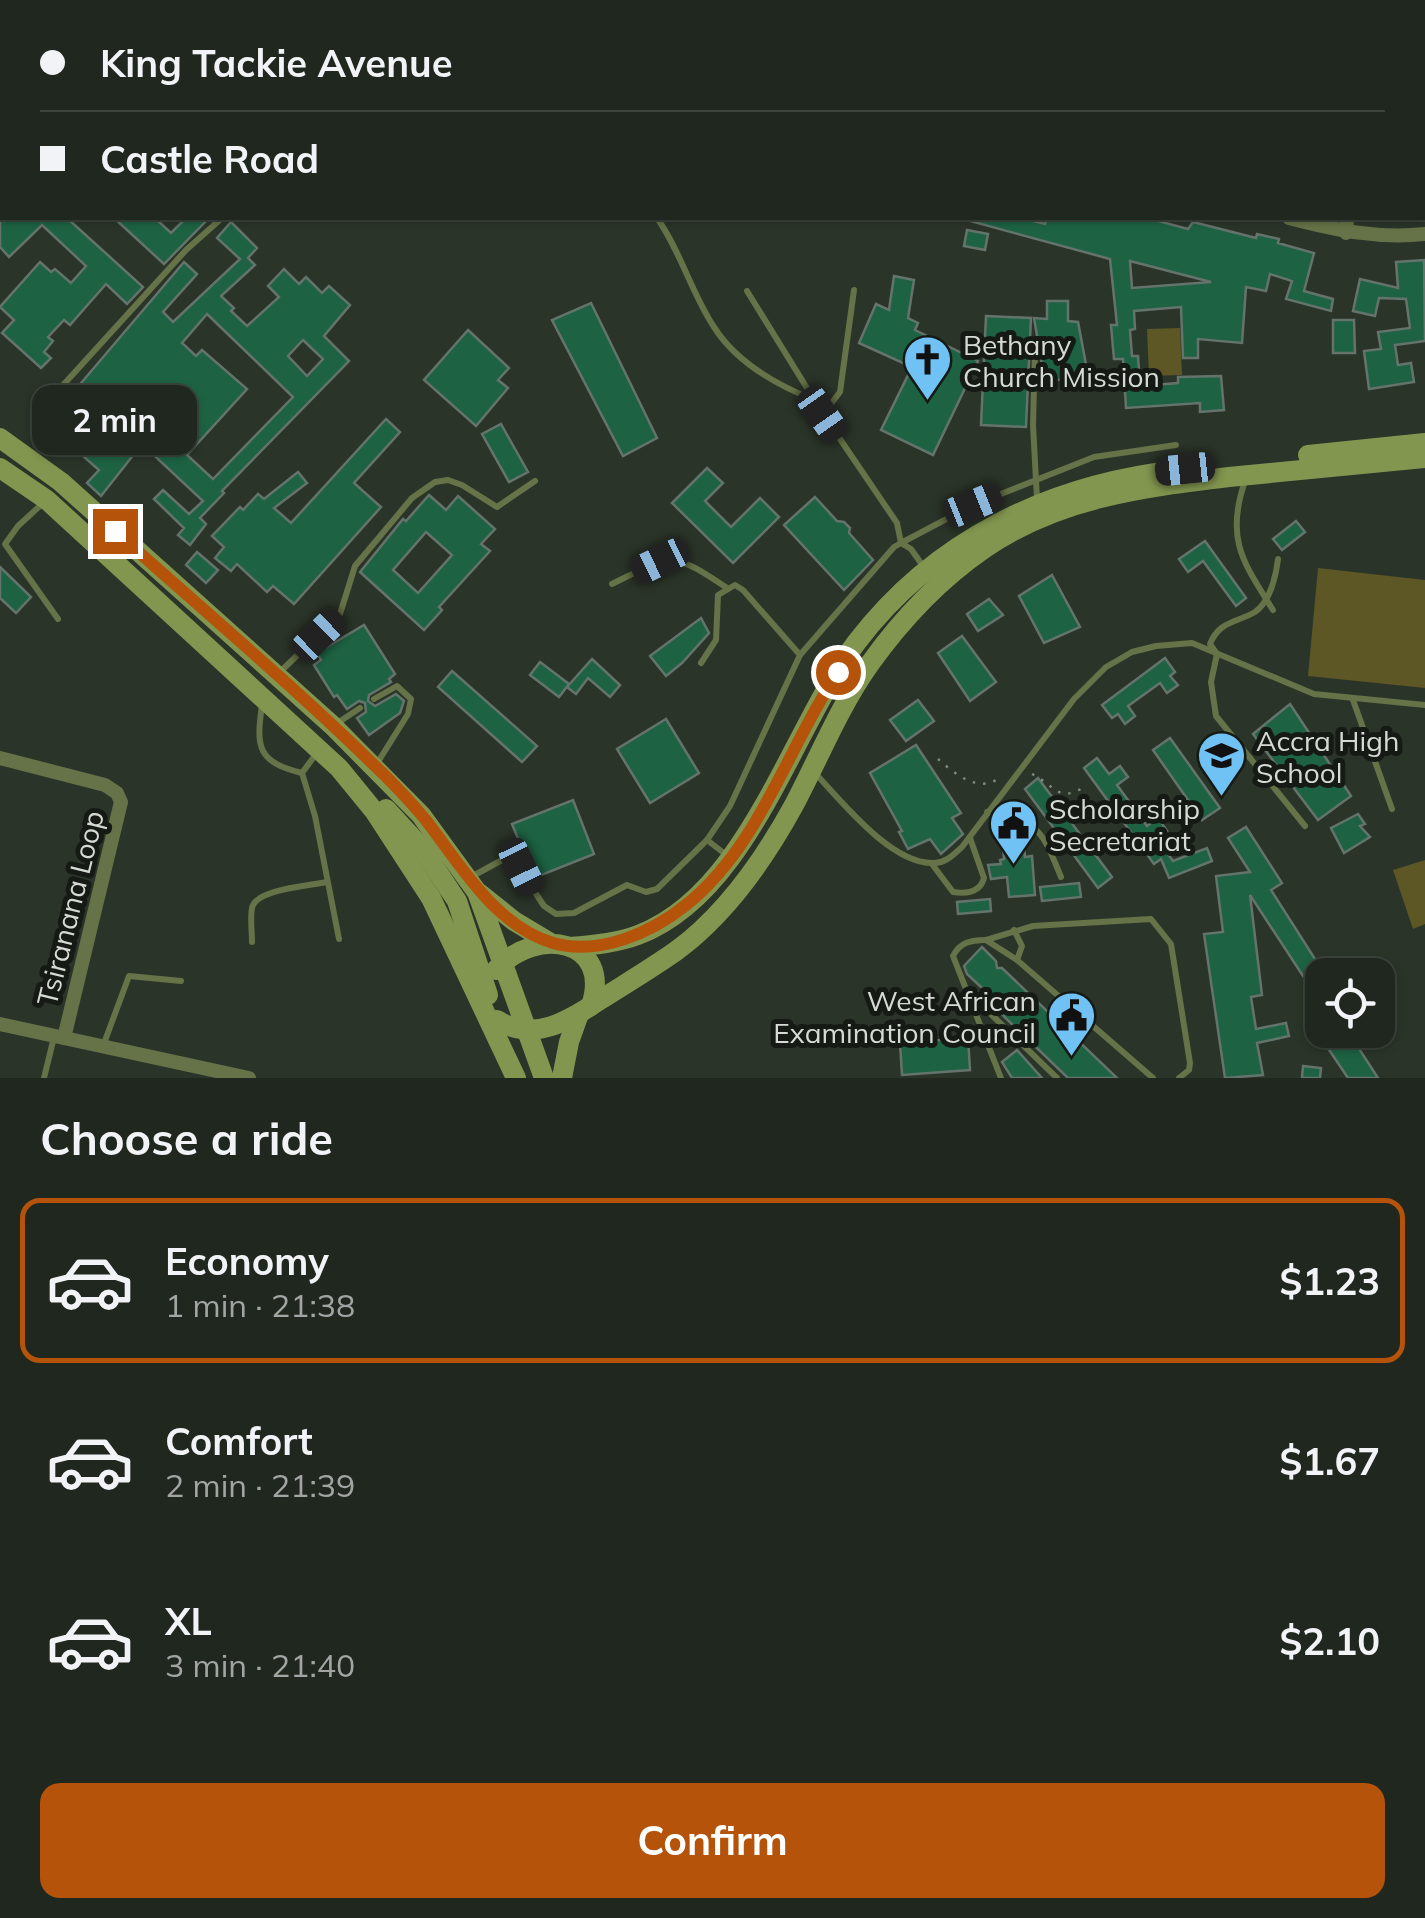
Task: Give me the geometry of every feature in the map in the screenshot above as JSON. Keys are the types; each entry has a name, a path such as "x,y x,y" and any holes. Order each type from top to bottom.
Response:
{"main road":[{"path":"1,440 61,482 376,766 421,815 474,885 514,921 549,942 571,947 635,936 655,928 688,903 730,858 769,795 818,701 857,642 911,583 992,525 1037,502 1138,474 1425,443"},
{"path":"497,1020 527,1031 556,1026 679,949 723,907 777,834 840,710 905,619 944,580 986,547 1030,522 1120,492 1425,458"},
{"path":"0,468 46,500 391,814 436,868 463,916 516,1078"},
{"path":"339,768 376,812 415,870 450,935 516,1078"},
{"path":"474,885 544,1078"},
{"path":"486,989 503,963 527,946 549,942"},
{"path":"562,1078 569,1042 596,993 591,967 571,947"}],"street":[{"path":"1305,220 1346,225 1395,238 1425,234"},
{"name":"Tsiranana Loop","path":"0,758 106,784 121,802 59,1037"},
{"path":"0,1024 249,1078"}],"lane":[{"path":"55,394 186,250 220,220"},
{"path":"658,220 676,248 712,326 728,346 766,376 813,400"},
{"path":"822,414 840,392 854,290"},
{"path":"747,291 822,414 897,523 901,543"},
{"path":"1034,350 1037,502"},
{"path":"474,885 502,860 514,859 544,906 556,914 574,912 627,884 646,892 657,889 708,840 730,806 800,655 901,543 973,505 1094,457 1176,445"},
{"path":"1247,475 1237,503 1234,529 1244,564 1273,610"},
{"path":"277,676 340,614 355,566 412,498 435,482 448,480 497,506 535,481"},
{"path":"46,500 5,544 58,619"},
{"path":"901,543 911,548 926,570"},
{"path":"612,584 667,559 684,562 726,588"},
{"path":"1278,560 1266,598 1256,611 1233,618 1215,632 1210,644 1217,654 1211,682 1216,716 1305,826"},
{"path":"701,663 716,640 716,599 726,588 735,586 743,590 800,655"},
{"path":"811,768 892,848 908,858 932,864 952,856 970,838 1074,698 1106,667 1132,652 1192,644 1314,694 1425,705"},
{"path":"374,699 398,686 411,700 408,714 376,766"},
{"path":"263,697 258,746 282,768 302,773"},
{"path":"1353,700 1392,809"},
{"path":"333,726 360,708"},
{"path":"302,773 319,750"},
{"path":"302,773 315,816 339,939"},
{"path":"987,812 1020,819 1034,827 1046,842 1060,877"},
{"path":"932,864 953,892 978,889 984,878 970,838"},
{"path":"708,840 730,858"},
{"path":"252,942 252,906 257,899 327,882"},
{"path":"1001,1078 964,989 953,956 957,947 1014,930 1140,918 1151,919 1171,944 1190,1063 1179,1078"},
{"path":"1014,930 1022,946 1016,960"},
{"path":"986,940 1016,960 1153,1078"},
{"path":"103,1047 129,976 181,981"},
{"path":"964,989 1056,1078"},
{"path":"44,1078 59,1037"}],"shaded area":[{"path":"1180,328 1182,375 1149,376 1147,329"},
{"path":"1318,568 1425,580 1425,688 1308,676"},
{"path":"1425,860 1425,924 1413,929 1393,870"}],"building":[{"path":"69,220 143,287 127,304 106,284 70,325 64,320 48,337 53,341 44,352 51,358 41,368 2,333 14,320 0,307 40,262 71,283 86,266 42,225 9,257 0,247 0,222"},
{"path":"116,220 157,220 171,233 184,220 207,220 164,264"},
{"path":"1030,220 1045,224 1046,220 1158,220 1188,229 1193,222 1256,238 1257,234 1279,239 1278,243 1314,253 1304,291 1333,299 1331,311 1286,299 1292,281 1270,274 1266,291 1246,287 1242,343 1198,339 1198,358 1183,358 1181,307 1134,311 1135,329 1130,330 1132,356 1138,356 1140,386 1178,383 1178,377 1221,376 1224,410 1200,412 1200,403 1126,408 1123,359 1114,359 1111,325 1117,325 1110,259 970,221","holes":["1130,261 1211,282 1132,288"]},
{"path":"231,222 257,248 248,258 255,265 221,296 247,326 279,297 268,286 284,269 299,284 306,277 322,293 329,286 350,305 324,336 349,361 222,491 200,518 206,524 190,545 178,535 184,528 154,499 163,490 189,514 203,501 142,444 101,496 87,483 99,470 51,428 72,404 63,396 73,386 76,389 184,262 197,274 163,312 173,322 240,259 217,238","holes":["207,314 293,397 213,479 187,455 247,389 202,350 196,356 182,343","303,340 323,359 307,376 288,356"]},
{"path":"967,230 988,234 985,250 964,246"},
{"path":"1424,260 1425,341 1395,345 1398,365 1411,363 1414,382 1369,389 1364,351 1381,349 1378,332 1410,328 1406,299 1379,298 1375,316 1353,311 1360,279 1398,288 1396,262"},
{"path":"894,276 914,280 908,318 918,323 915,330 978,361 933,455 881,430 912,367 859,343 876,304 889,310"},
{"path":"1047,301 1068,301 1068,321 1078,322 1088,375 1045,382 1034,318 1047,319"},
{"path":"591,303 657,438 623,456 552,320"},
{"path":"986,316 1031,318 1026,427 981,425"},
{"path":"1333,320 1354,320 1355,353 1333,353"},
{"path":"468,330 509,368 498,380 508,388 476,426 424,380"},
{"path":"386,419 400,432 354,483 381,507 294,604 273,586 267,592 237,564 231,571 215,558 224,547 212,536 240,507 243,510 258,494 264,499 298,472 307,483 274,508 291,523"},
{"path":"501,424 528,472 509,482 482,434"},
{"path":"707,468 723,483 705,501 731,527 760,498 779,517 733,563 672,503"},
{"path":"429,495 446,510 458,496 495,529 481,544 490,551 439,607 442,610 424,630 360,572 403,519 406,521","holes":["426,532 452,555 418,593 393,570"]},
{"path":"815,497 837,521 850,528 849,533 873,560 844,590 784,525"},
{"path":"1296,521 1305,532 1282,550 1273,539"},
{"path":"1205,541 1246,598 1236,606 1203,561 1188,572 1179,559"},
{"path":"197,552 218,570 206,583 186,565"},
{"path":"0,567 31,597 16,613 0,598"},
{"path":"1052,575 1080,627 1044,643 1019,596"},
{"path":"989,599 1003,615 978,631 967,614"},
{"path":"701,618 709,633 666,676 650,656"},
{"path":"364,625 395,674 389,679 391,682 369,695 368,701 375,706 396,694 404,701 400,713 369,735 357,718 366,712 365,703 359,701 347,709 337,695 334,697 314,665 321,660 317,653"},
{"path":"962,636 996,682 970,701 938,653"},
{"path":"1165,658 1175,672 1170,676 1178,685 1167,693 1160,683 1128,706 1135,716 1125,724 1118,714 1112,718 1102,705"},
{"path":"592,659 620,685 610,697 588,678 576,694 567,687"},
{"path":"540,662 569,684 559,697 530,675"},
{"path":"452,671 537,746 522,762 438,687"},
{"path":"918,700 934,721 906,741 890,720"},
{"path":"1290,704 1351,796 1318,820 1253,734"},
{"path":"666,719 699,773 650,803 617,749"},
{"path":"1170,738 1220,808 1202,820 1153,750"},
{"path":"916,745 961,813 952,818 963,834 941,854 930,839 908,849 870,773"},
{"path":"1097,758 1109,774 1120,766 1128,777 1117,785 1147,826 1158,818 1167,831 1156,838 1173,861 1207,848 1212,861 1169,878 1161,859 1154,864 1084,768"},
{"path":"1038,778 1112,877 1098,888 1025,789"},
{"path":"573,800 594,854 534,878 512,824"},
{"path":"1358,814 1365,824 1360,826 1370,837 1344,853 1331,828"},
{"path":"1246,827 1282,883 1271,890 1314,958 1305,958 1305,979 1250,895 1262,995 1251,997 1256,1029 1286,1023 1289,1036 1257,1043 1263,1075 1225,1078 1204,934 1223,932 1216,876 1250,872 1228,838"},
{"path":"1023,835 1025,857 1032,856 1035,895 1009,897 1007,877 991,879 988,865 1001,864 1004,859 1002,836"},
{"path":"1079,883 1081,897 1042,901 1040,887"},
{"path":"990,899 991,911 958,914 957,902"},
{"path":"982,947 996,961 997,968 1002,968 1117,1078 1068,1078 989,1002 993,998 967,974 964,966"},
{"path":"968,1038 970,1070 902,1075 900,1043"},
{"path":"1328,1048 1359,1048 1378,1078 1348,1078"},
{"path":"1017,1050 1042,1078 1012,1078 1002,1062"},
{"path":"1303,1066 1321,1068 1320,1078 1302,1078"}],"place":[{"name":"Bethany Church Mission","path":"928,402"},
{"name":"Accra High School","path":"1221,798"},
{"name":"Scholarship Secretariat","path":"1014,866"},
{"name":"West African Examination Council","path":"1071,1058"}],"route":[{"path":"115,531 376,766 421,815 478,892 549,942 571,947 606,943 655,928 688,903 722,868 745,837 818,701 838,672"}]}
